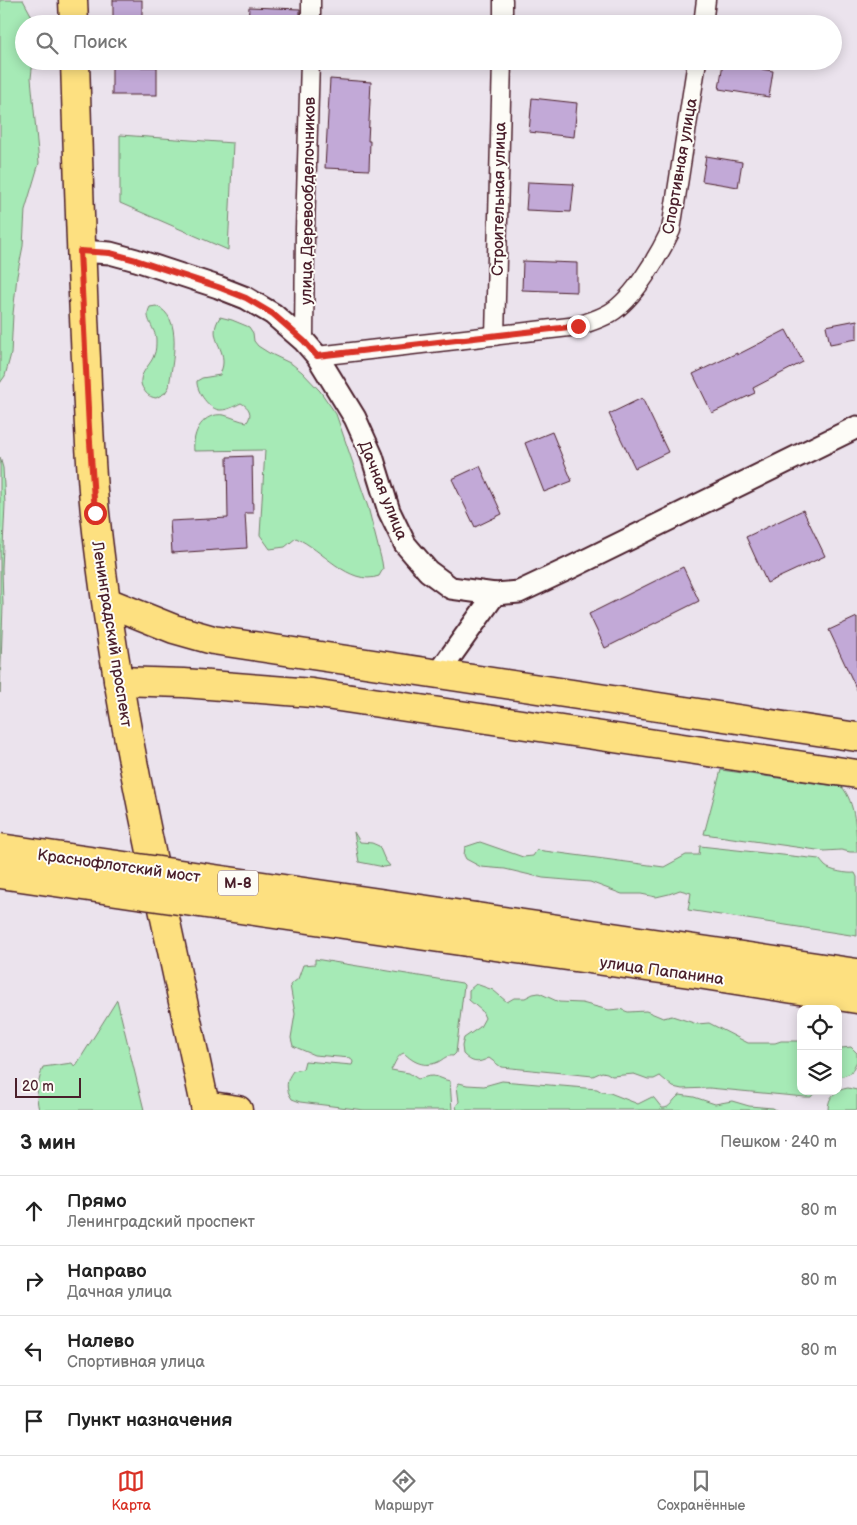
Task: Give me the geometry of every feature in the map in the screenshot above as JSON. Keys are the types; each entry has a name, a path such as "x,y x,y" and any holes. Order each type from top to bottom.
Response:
{"main road":[{"path":"73,0 74,15"},
{"name":"Ленинградский проспект","path":"75,70 80,251 95,513 118,681 205,1108"},
{"path":"107,602 174,629 213,640 857,737"},
{"path":"118,681 184,682 312,694 857,774"},
{"name":"Краснофлотский мост","path":"0,848 472,930"},
{"name":"Краснофлотский мост","path":"0,874 472,930"},
{"name":"улица Папанина","path":"472,930 707,963 849,970"},
{"name":"улица Папанина","path":"707,963 845,998 857,1007"},
{"path":"205,1108 238,1110"}],"street":[{"path":"311,0 311,15"},
{"path":"503,0 503,15"},
{"path":"704,15 706,0"},
{"name":"улица Деревообделочников","path":"310,70 305,229 311,349"},
{"name":"Строительная улица","path":"495,336 502,70"},
{"name":"Спортивная улица","path":"311,349 495,336 578,326 612,312 632,293 645,275 661,251 671,230 696,70"},
{"name":"Дачная улица","path":"80,251 119,255 218,287 246,298 273,314 311,349 355,418 372,456 389,511 405,544 428,571 452,588 495,594 519,592 857,427"},
{"path":"438,674 495,594"}],"green space":[{"path":"0,0 23,0 31,15 15,15 15,70 32,70 31,78 39,163 25,210 23,246 17,276 13,314 11,354 5,376 0,383"},
{"path":"120,135 233,143 228,250 120,203"},
{"path":"156,306 165,312 170,320 173,330 174,354 169,387 165,393 156,398 146,393 141,385 141,380 155,352 155,336 148,311 150,307"},
{"path":"220,317 249,327 258,346 292,364 302,372 320,391 336,414 368,507 382,562 383,569 379,576 368,578 346,572 296,538 285,547 270,549 260,535 265,450 194,451 197,430 205,420 217,415 224,415 247,422 250,416 248,409 241,403 224,410 212,407 204,400 197,385 197,381 202,378 220,375 223,357 215,330"},
{"path":"0,457 3,468 5,504 0,693"},
{"path":"721,770 842,787 852,809 856,827 857,852 841,850 824,851 704,834"},
{"path":"354,832 360,842 379,846 390,866 384,867 359,862"},
{"path":"480,842 523,857 533,856 537,850 664,867 686,855 699,855 700,846 819,859 827,868 839,872 855,873 857,877 857,936 688,910 691,893 680,890 656,897 641,894 622,894 590,882 543,878 505,869 481,867 466,859 464,855 465,847"},
{"path":"315,959 462,983 464,985 456,1053 433,1064 423,1064 411,1059 404,1053 398,1058 391,1070 409,1073 418,1079 432,1076 450,1081 452,1110 364,1110 300,1102 292,1099 287,1088 289,1078 293,1071 303,1069 305,1061 352,1065 353,1062 351,1058 314,1055 293,1046 291,1038 295,1014 290,985 298,979 303,965 315,964"},
{"path":"476,984 493,990 507,1002 514,998 525,998 539,993 559,1002 582,1003 609,1010 620,1009 628,1012 646,1011 663,1018 672,1016 697,1024 709,1023 748,1043 797,1041 797,1095 813,1095 811,1097 805,1097 709,1088 682,1089 673,1087 660,1076 648,1079 634,1074 612,1076 602,1072 593,1076 501,1067 489,1058 478,1062 472,1061 463,1054 464,1038 480,1027 485,1018 482,1011 469,1000 469,990"},
{"path":"117,1000 144,1110 39,1110 38,1088 43,1067 72,1063 75,1067"},
{"path":"851,1047 857,1053 857,1061 851,1073 842,1076 842,1048"},
{"path":"502,1081 597,1089 638,1104 652,1097 662,1108 670,1105 680,1095 694,1097 715,1104 732,1101 776,1110 457,1110 456,1106 459,1102 457,1086 459,1083 484,1086"},
{"path":"848,1088 857,1090 857,1110 828,1110 831,1097 833,1095 842,1095 842,1090"}],"building":[{"path":"113,0 142,0 142,15 113,15"},
{"path":"249,7 300,9 300,15 249,15"},
{"path":"112,70 157,70 157,95 112,95"},
{"path":"722,70 773,71 769,97 719,89"},
{"path":"330,79 371,82 368,141 370,141 369,170 325,168"},
{"path":"532,98 577,103 574,137 529,132"},
{"path":"706,156 742,162 738,187 702,181"},
{"path":"528,182 574,184 571,212 526,210"},
{"path":"523,261 577,263 577,292 522,290"},
{"path":"857,320 857,339 830,344 826,326"},
{"path":"786,330 803,362 753,388 755,393 712,413 693,374 737,353 737,355"},
{"path":"642,398 668,452 635,468 609,414"},
{"path":"552,432 572,481 544,492 525,443"},
{"path":"252,456 253,513 245,513 247,548 172,553 170,521 228,518 227,457"},
{"path":"480,466 502,514 475,527 452,479"},
{"path":"803,510 825,556 767,583 746,537"},
{"path":"683,567 699,601 605,648 589,614"},
{"path":"857,617 857,690 829,630"}],"route":[{"path":"95,513 80,251 110,253 136,260 246,298 273,314 304,341 317,356 578,326"}]}
